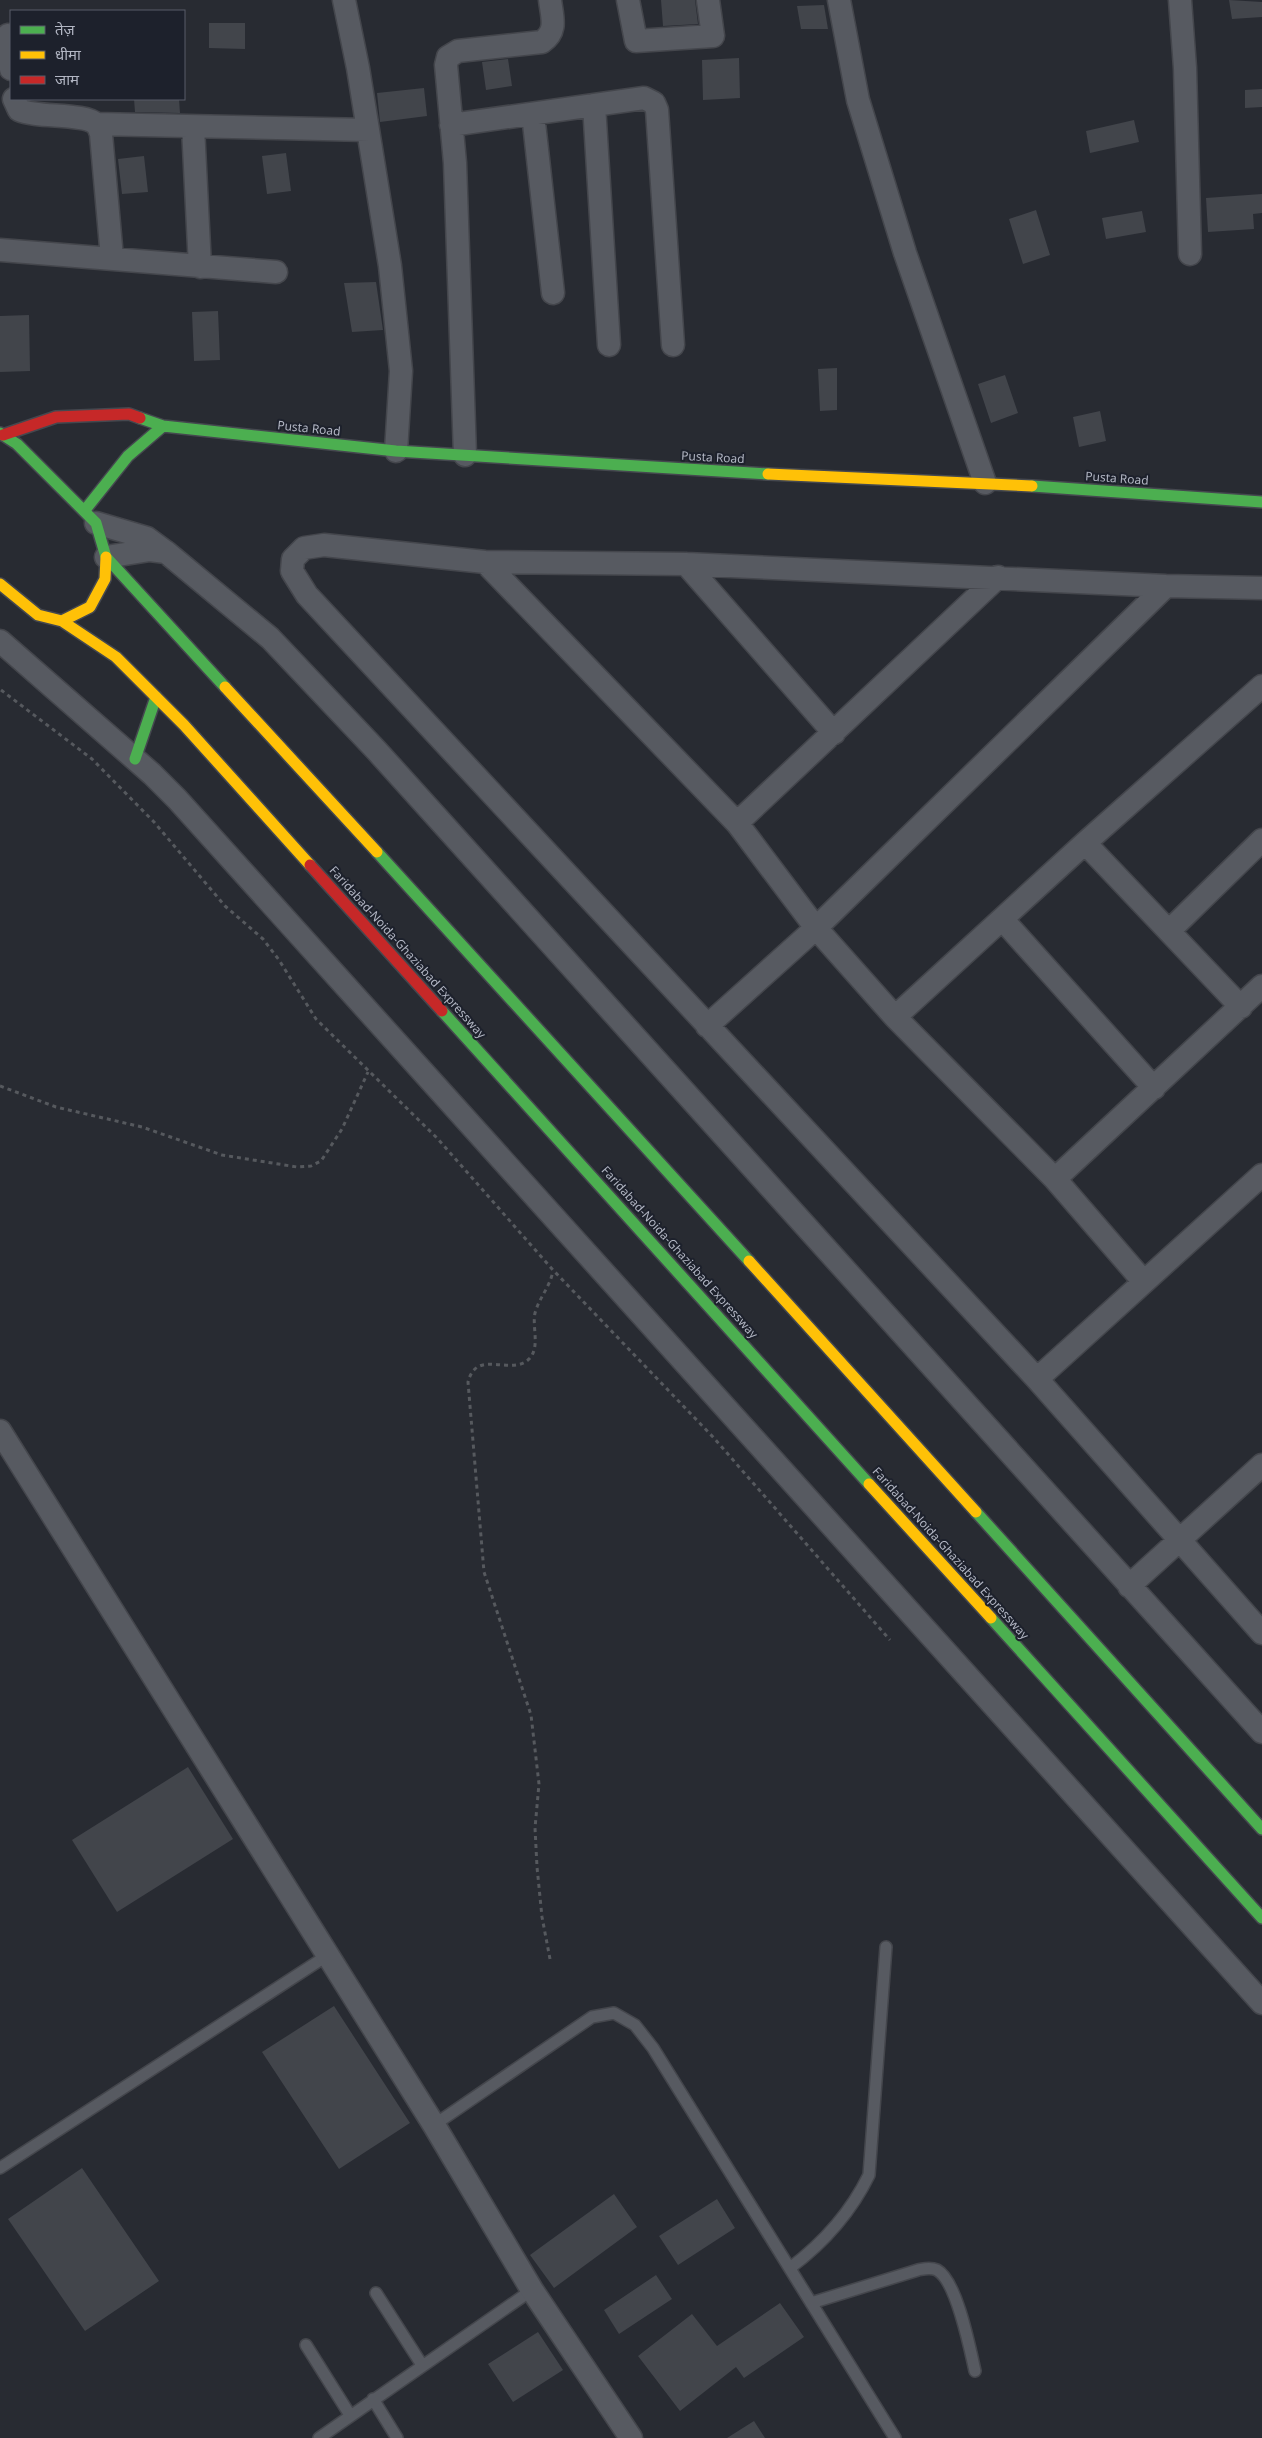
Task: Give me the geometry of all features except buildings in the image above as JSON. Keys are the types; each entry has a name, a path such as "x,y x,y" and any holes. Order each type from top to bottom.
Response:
{"main road":[{"name":"Pusta Road","path":"2,434 56,417 129,414 163,426 396,451 725,472 985,483 1262,502"},
{"path":"90,517 128,456 163,426"},
{"path":"2,434 17,444 90,517 106,557 651,1152 1262,1830"},
{"path":"62,621 90,607 105,578 106,557"},
{"name":"Faridabad-Noida-Ghaziabad Expressway","path":"0,584 38,615 62,621 116,657 184,724 1262,1918"},
{"path":"0,599 14,595"},
{"path":"135,759 156,697"}],"street":[{"path":"344,0 390,266 400,371 396,451"},
{"path":"465,455 455,163 446,65 448,57 458,51 542,42 550,36 554,29 550,0"},
{"path":"628,0 636,41 713,36 708,0"},
{"path":"839,0 864,118 906,253 985,483"},
{"path":"1180,0 1185,68 1190,254"},
{"path":"8,35 10,58"},
{"path":"451,125 644,98 654,103 657,110 672,345"},
{"path":"14,100 19,110 29,115 88,119 96,124 368,130"},
{"path":"594,105 609,345"},
{"path":"534,114 553,293"},
{"path":"96,124 101,134 112,258"},
{"path":"193,127 200,267"},
{"path":"0,250 276,272"},
{"path":"90,517 148,538 270,638 377,750 1262,1732"},
{"path":"1262,588 1166,586 686,564 485,562 324,545 304,548 293,559 292,572 307,594 1038,1380 1262,1632"},
{"path":"106,557 150,550 166,552"},
{"path":"485,562 737,823 816,928 896,1017 1055,1179 1144,1282"},
{"path":"686,564 834,733"},
{"path":"737,823 998,577"},
{"path":"707,1026 816,928 1166,586"},
{"path":"0,640 135,759 177,799 1262,2004"},
{"path":"896,1017 1085,843 1259,696"},
{"path":"1169,931 1262,840"},
{"path":"1085,843 1241,1006"},
{"path":"1003,920 1154,1088"},
{"path":"1055,1179 1262,986"},
{"path":"1038,1380 1262,1175"},
{"path":"0,1431 434,2125 532,2290 631,2438"},
{"path":"1129,1586 1262,1465"}],"lane":[{"path":"790,2268 822,2243 856,2198 869,2175 886,1946"},
{"path":"0,2168 328,1955"},
{"path":"434,2125 592,2017 614,2013 635,2025 653,2048 895,2438"},
{"path":"811,2303 918,2270 928,2268 938,2270 962,2314 975,2372"},
{"path":"319,2438 532,2290"},
{"path":"376,2293 422,2365"},
{"path":"306,2345 350,2415"},
{"path":"373,2399 397,2438"}],"path":[{"path":"2,690 92,759 154,822 225,906 263,939 279,960 316,1019 437,1138 553,1270 713,1437 890,1640"},
{"path":"0,1086 56,1107 142,1126 222,1155 297,1167 311,1166 322,1161 342,1130 368,1072"},
{"path":"550,1959 542,1917 538,1867 535,1828 539,1784 531,1715 484,1572 468,1382 472,1371 482,1364 520,1364 530,1358 534,1347 535,1312 550,1284 553,1270"}],"traffic: fast":[{"path":"140,418 163,426 396,451 768,474"},
{"path":"85,510 128,456 163,426"},
{"path":"0,433 17,444 96,523 106,557 225,687"},
{"path":"1032,486 1262,502"},
{"path":"135,759 156,697"},
{"path":"377,852 749,1261"},
{"path":"442,1011 869,1484"},
{"path":"976,1512 1262,1829"},
{"path":"991,1618 1262,1918"}],"traffic: slow":[{"path":"768,474 1032,486"},
{"path":"0,584 38,615 62,621 90,607 105,579 106,557"},
{"path":"62,621 116,657 184,725 310,865"},
{"path":"225,687 377,852"},
{"path":"749,1261 976,1512"},
{"path":"869,1484 991,1618"}],"traffic: jam":[{"path":"3,435 56,417 129,414 140,418"},
{"path":"310,865 442,1011"}]}
